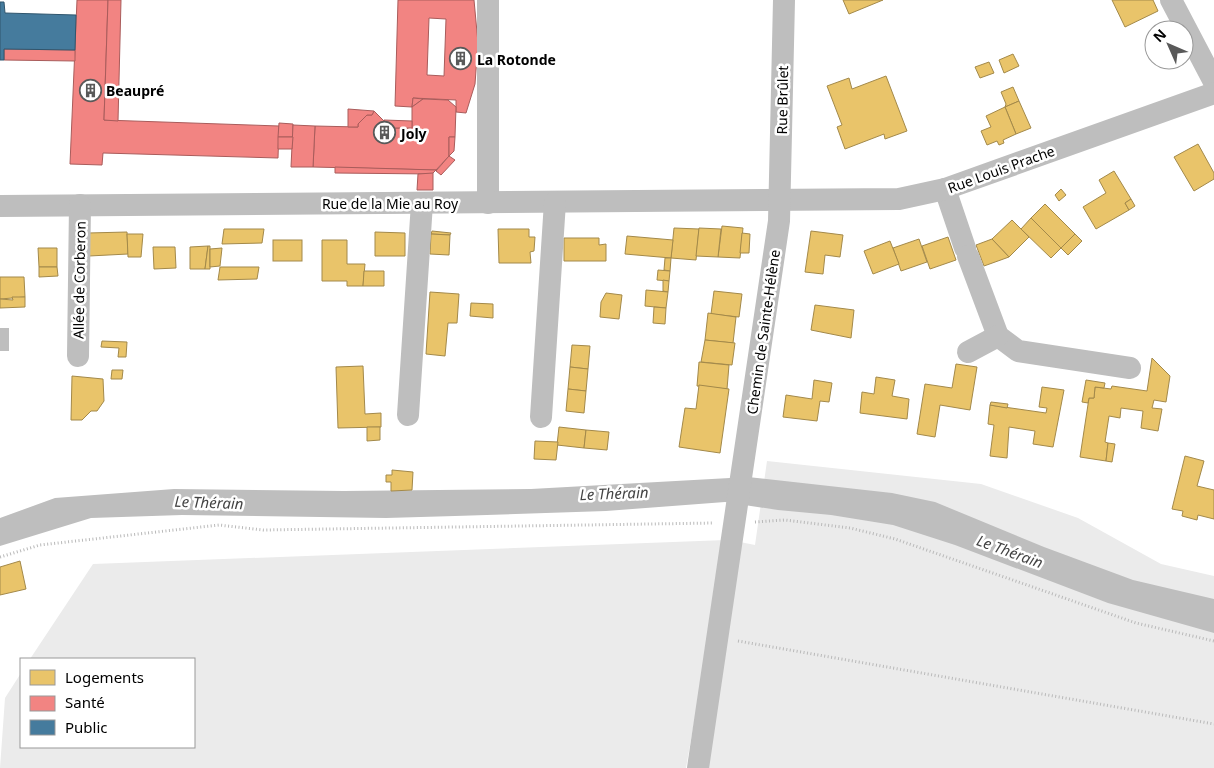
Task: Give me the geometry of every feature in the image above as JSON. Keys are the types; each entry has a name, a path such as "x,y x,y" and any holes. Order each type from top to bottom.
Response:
{"street":[{"path":"488,0 488,202"},
{"name":"Rue Brûlet","path":"780,200 784,0"},
{"path":"1171,0 1214,82"},
{"name":"Rue Louis Prache","path":"780,200 899,199 945,190 1214,93"},
{"path":"945,190 998,336 1018,351 1130,368"},
{"name":"Rue de la Mie au Roy","path":"0,206 780,200"},
{"name":"Chemin de Sainte-Hélène","path":"736,518 779,221 780,200"},
{"path":"541,417 555,202"},
{"path":"408,415 422,203"},
{"name":"Allée de Corberon","path":"78,356 80,205"},
{"path":"968,352 998,336"},
{"path":"698,768 736,518"}],"path":[{"path":"0,557 40,545 219,525 263,530 736,518 785,520 850,528 886,536 1136,623 1214,640"},
{"path":"718,638 1214,724"}],"shaded area":[{"path":"767,461 981,484 1078,518 1161,564 1214,576 1214,768 701,768 735,541 755,545"},
{"path":"726,540 686,768 0,768 5,698 20,675 20,748 195,748 195,658 31,658 93,564"}],"water":[{"path":"0,328 9,328 9,351 0,351"},
{"name":"Le Thérain","path":"748,477 892,493 935,502 1044,547 1133,580 1214,599 1214,633 1108,603 955,545 893,525 725,502 606,511 386,518 182,515 91,518 0,546 0,518 55,498 174,489 344,491 531,489"}],"building: Logements":[{"path":"843,0 883,0 849,14"},
{"path":"1112,0 1153,0 1158,11 1125,27"},
{"path":"1013,54 1019,66 1004,73 999,60"},
{"path":"989,62 994,73 980,78 975,67"},
{"path":"886,76 907,131 885,139 884,134 845,149 837,127 842,125 827,86 849,78 852,89"},
{"path":"1013,87 1019,101 1005,107 1006,104 1001,92"},
{"path":"1019,101 1031,128 1016,134 1005,107"},
{"path":"1005,107 1016,134 1003,140 1004,143 999,145 997,141 987,145 981,131 991,127 986,116"},
{"path":"1198,144 1214,173 1214,179 1194,191 1174,157"},
{"path":"1114,171 1131,199 1125,203 1129,210 1096,229 1083,207 1106,193 1099,180"},
{"path":"1061,189 1066,195 1059,201 1055,195"},
{"path":"1131,199 1135,206 1129,210 1125,203"},
{"path":"1045,204 1075,234 1061,248 1031,218"},
{"path":"1031,218 1061,248 1051,258 1021,229"},
{"path":"1012,220 1029,237 1009,257 992,239"},
{"path":"722,226 743,228 740,258 718,257"},
{"path":"674,228 699,229 696,260 671,258"},
{"path":"699,228 721,229 718,257 696,256"},
{"path":"224,229 264,229 262,243 222,244"},
{"path":"498,229 529,229 529,237 535,237 534,251 530,252 531,263 499,263"},
{"path":"432,231 451,233 450,235 431,234"},
{"path":"811,231 843,235 840,257 825,255 823,274 805,272"},
{"path":"127,232 128,254 89,256 88,233"},
{"path":"375,232 405,233 405,256 375,256"},
{"path":"742,233 750,234 749,253 740,253"},
{"path":"127,234 143,234 141,257 128,257"},
{"path":"431,234 450,235 449,255 430,254"},
{"path":"1075,234 1082,241 1068,255 1061,248"},
{"path":"627,236 673,240 671,258 625,254"},
{"path":"948,237 956,260 930,269 922,246"},
{"path":"564,238 599,238 599,245 606,244 606,261 564,261"},
{"path":"919,239 927,262 901,271 893,248"},
{"path":"992,239 1009,257 984,266 976,245"},
{"path":"273,240 302,240 302,261 273,261"},
{"path":"322,240 347,240 347,264 365,264 363,286 347,286 347,281 322,281"},
{"path":"890,241 899,264 873,274 864,251"},
{"path":"208,246 205,269 190,269 190,247"},
{"path":"208,246 210,246 210,269 205,269"},
{"path":"153,247 175,247 176,268 154,269"},
{"path":"38,248 57,248 57,267 39,267"},
{"path":"222,248 220,266 210,267 210,249"},
{"path":"665,258 671,258 670,271 664,270"},
{"path":"39,267 57,267 58,276 39,277"},
{"path":"220,267 259,267 257,279 218,280"},
{"path":"658,270 670,271 669,281 657,280"},
{"path":"364,271 384,271 384,286 363,286"},
{"path":"0,277 24,277 25,297 0,299"},
{"path":"663,280 669,281 668,292 663,291"},
{"path":"646,290 668,292 666,308 645,306"},
{"path":"714,291 742,294 739,317 711,314"},
{"path":"430,292 459,294 457,323 448,323 445,356 426,354"},
{"path":"606,293 622,295 619,319 600,317 601,302"},
{"path":"12,297 25,297 25,307 0,308 0,299 13,300"},
{"path":"471,303 493,304 493,318 470,316"},
{"path":"815,305 854,310 851,338 811,330"},
{"path":"654,307 666,308 665,324 653,323"},
{"path":"708,313 736,317 733,343 705,340"},
{"path":"705,340 735,343 732,365 701,362"},
{"path":"102,341 127,342 126,357 118,357 119,348 101,347"},
{"path":"572,345 590,346 588,369 570,367"},
{"path":"1152,358 1170,376 1166,402 1154,400 1152,408 1162,409 1158,431 1141,428 1143,411 1121,408 1120,418 1109,416 1105,442 1108,443 1106,461 1080,457 1089,398 1094,398 1095,387 1111,389 1112,386 1147,391"},
{"path":"699,362 729,365 727,389 697,386"},
{"path":"956,364 977,367 970,410 940,405 935,437 917,434 925,384 952,388"},
{"path":"363,366 365,414 381,413 381,427 338,428 336,367"},
{"path":"570,367 588,369 586,391 568,389"},
{"path":"112,370 123,370 122,379 111,379"},
{"path":"72,376 103,379 104,401 97,411 91,411 82,420 71,420"},
{"path":"876,377 895,380 892,396 909,399 907,419 860,413 862,392 874,394"},
{"path":"814,380 832,383 829,402 820,401 817,421 783,417 786,395 812,399"},
{"path":"1086,380 1105,383 1104,388 1095,387 1094,398 1089,398 1088,403 1082,402"},
{"path":"699,385 729,389 720,453 679,447 685,408 696,409"},
{"path":"1042,387 1064,390 1053,447 1033,444 1035,431 1009,427 1007,458 990,456 994,425 988,424 990,405 1046,413 1047,408 1039,407"},
{"path":"568,389 586,391 584,413 566,411"},
{"path":"991,402 1008,404 1007,408 990,405"},
{"path":"367,427 380,427 380,440 367,441"},
{"path":"559,427 586,430 584,448 557,445"},
{"path":"586,430 609,432 607,450 584,448"},
{"path":"535,441 558,442 556,460 534,459"},
{"path":"1108,443 1115,444 1112,462 1106,461"},
{"path":"1185,456 1204,461 1197,486 1214,490 1214,519 1198,515 1197,520 1182,516 1183,511 1172,509"},
{"path":"392,470 413,472 412,490 391,491 391,482 386,482 386,475 392,475"},
{"path":"20,561 26,589 0,595 0,567"}],"building: Santé":[{"name":"Beaupré","path":"77,0 108,0 104,120 279,126 278,158 103,153 102,165 70,164"},
{"path":"108,0 121,0 118,121 104,120"},
{"name":"La Rotonde","path":"398,0 474,0 478,43 475,84 466,113 456,112 456,100 413,98 412,107 395,106","holes":["429,18 446,19 444,76 427,75"]},
{"path":"4,49 75,50 75,61 4,60"},
{"path":"413,98 423,99 412,107"},
{"name":"Joly","path":"423,99 448,100 456,107 455,137 449,137 449,156 436,170 313,167 315,126 358,127 358,124 367,115 372,115 374,111 391,128 412,128 412,107"},
{"path":"348,109 374,111 372,115 367,115 358,124 358,127 348,127"},
{"path":"384,120 412,121 412,128 391,128"},
{"path":"279,123 293,124 293,137 278,137"},
{"path":"293,125 315,126 313,167 291,167"},
{"path":"278,137 293,137 292,149 278,149"},
{"path":"449,137 455,137 454,151 449,156"},
{"path":"449,156 455,160 441,175 436,171"},
{"path":"335,167 436,170 432,174 335,173"},
{"path":"433,173 433,190 417,190 418,174"}],"building: Public":[{"path":"0,2 4,2 5,13 76,15 75,50 4,49 4,60 0,60"}],"place":[{"name":"La Rotonde","path":"461,59"},
{"name":"Beaupré","path":"90,90"},
{"name":"Joly","path":"385,133"}]}
